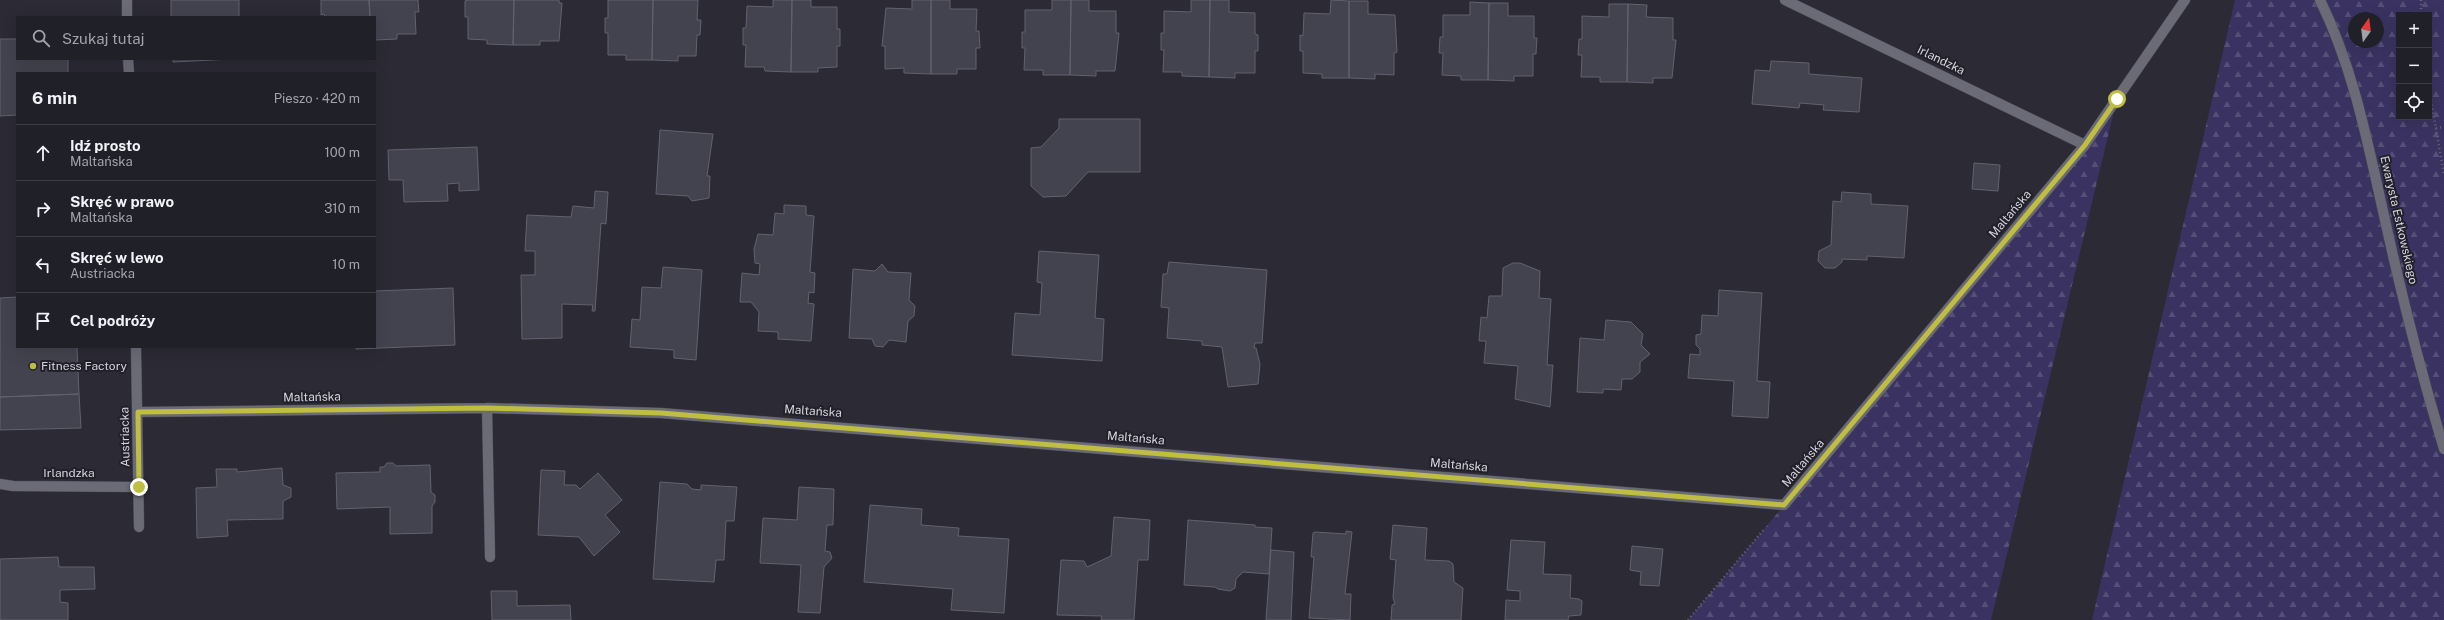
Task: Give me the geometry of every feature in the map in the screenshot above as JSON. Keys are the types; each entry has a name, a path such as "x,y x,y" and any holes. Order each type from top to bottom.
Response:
{"street":[{"path":"127,0 127,16"},
{"name":"Irlandzka","path":"1785,0 2085,145"},
{"name":"Maltańska","path":"138,412 487,408 692,415 1784,505 2085,145 2185,0"},
{"name":"Ewarysta Estkowskiego","path":"2320,0 2331,22 2357,97 2394,263 2444,449"},
{"path":"128,60 128,72"},
{"name":"Austriacka","path":"136,348 139,527"},
{"path":"487,408 490,557"},
{"name":"Irlandzka","path":"0,484 13,486 139,487"}],"path":[{"path":"2421,0 2421,12"},
{"path":"2432,106 2444,175"},
{"path":"2436,128 2444,128"},
{"path":"1688,620 1784,505"}],"green space":[{"path":"2235,0 2444,0 2444,620 2092,620"},
{"path":"2117,99 1991,620 1688,620 2085,145"}],"building":[{"path":"171,0 239,0 239,16 171,16"},
{"path":"321,0 369,0 370,16 321,15"},
{"path":"369,0 418,0 419,12 415,12 416,34 397,34 397,39 376,40 376,16 370,16"},
{"path":"514,0 513,45 487,44 487,40 468,39 468,17 465,17 465,1"},
{"path":"514,0 559,0 559,3 562,3 559,41 540,41 540,45 513,45"},
{"path":"608,0 653,0 652,60 626,60 626,55 608,55 608,33 605,33 605,18 608,18"},
{"path":"653,0 698,0 697,20 701,20 700,35 697,35 696,56 678,56 678,61 652,60"},
{"path":"773,0 792,0 791,72 765,71 764,67 745,67 746,45 743,45 743,28 746,28 747,6 773,7"},
{"path":"792,0 811,0 811,7 837,7 837,29 840,29 840,46 837,46 837,67 818,68 818,72 791,72"},
{"path":"912,0 931,0 931,74 904,73 904,68 885,69 885,46 882,46 886,8 912,9"},
{"path":"931,0 950,0 950,9 977,9 976,31 979,31 980,48 976,48 976,69 957,69 957,74 931,74"},
{"path":"1052,0 1071,0 1070,75 1043,75 1043,70 1024,70 1025,48 1022,48 1022,32 1025,32 1025,10 1052,10"},
{"path":"1071,0 1089,0 1089,11 1116,11 1116,33 1119,33 1115,71 1096,71 1096,76 1070,75"},
{"path":"1191,0 1210,0 1209,77 1182,76 1182,72 1163,72 1164,50 1161,50 1161,33 1164,33 1164,11 1191,12"},
{"path":"1210,0 1229,0 1229,12 1255,13 1255,34 1258,35 1258,51 1255,51 1255,73 1235,73 1235,78 1209,77"},
{"path":"1331,0 1349,1 1349,78 1322,78 1322,74 1303,73 1303,51 1300,51 1300,35 1303,36 1304,13 1330,14"},
{"path":"1349,1 1368,1 1368,14 1395,15 1397,52 1394,53 1394,75 1375,74 1375,79 1349,78"},
{"path":"1470,2 1489,3 1488,80 1461,80 1461,76 1442,75 1443,53 1439,53 1440,37 1443,37 1443,15 1470,15"},
{"path":"1489,3 1508,3 1508,16 1534,16 1534,38 1537,38 1536,54 1533,54 1533,76 1514,76 1514,81 1488,80"},
{"path":"1609,4 1628,4 1627,82 1600,82 1600,77 1581,77 1582,55 1578,55 1579,39 1582,39 1582,16 1609,17"},
{"path":"1628,4 1647,5 1646,17 1673,18 1673,40 1676,40 1672,78 1653,78 1653,83 1627,82"},
{"path":"0,39 16,39 16,60 68,60 68,72 16,72 16,115 0,116"},
{"path":"173,60 212,60 173,62"},
{"path":"1771,61 1809,63 1809,74 1862,78 1859,112 1823,110 1824,105 1800,103 1799,108 1752,104 1755,70 1770,71"},
{"path":"1059,119 1140,119 1140,172 1088,172 1066,196 1043,197 1031,186 1031,148 1041,147 1059,128"},
{"path":"660,130 713,134 707,176 710,176 709,198 692,201 688,196 656,194"},
{"path":"477,147 479,190 459,191 459,183 447,184 448,201 404,202 403,180 389,180 388,150"},
{"path":"1974,163 2000,165 1998,191 1972,189"},
{"path":"595,191 608,192 606,224 601,223 595,311 592,311 593,305 562,304 562,338 522,339 521,275 535,275 535,251 525,251 527,215 571,217 573,206 594,208"},
{"path":"1842,192 1871,194 1871,204 1908,206 1904,258 1867,256 1867,260 1842,259 1842,262 1835,268 1825,268 1818,261 1819,251 1831,245 1833,201 1841,202"},
{"path":"784,205 806,206 806,215 814,216 810,272 815,273 814,293 809,292 808,303 814,304 811,341 778,339 778,332 758,331 759,312 751,302 740,302 742,273 759,275 760,264 755,263 754,249 758,234 773,235 775,213 784,214"},
{"path":"1039,251 1099,255 1095,318 1104,319 1102,361 1012,355 1015,313 1040,315 1042,283 1037,282"},
{"path":"1169,262 1267,270 1262,343 1255,343 1254,348 1256,348 1260,364 1258,384 1228,387 1222,347 1202,345 1202,341 1167,338 1169,308 1161,307 1163,274 1167,274"},
{"path":"1513,263 1520,263 1540,271 1539,298 1551,299 1547,365 1553,365 1550,407 1515,399 1518,366 1484,363 1486,341 1479,341 1481,317 1487,318 1489,296 1502,296 1503,268"},
{"path":"882,264 888,272 911,273 909,300 915,306 914,316 908,321 906,342 889,340 883,347 875,346 872,339 849,338 853,269 875,271"},
{"path":"663,267 702,270 696,360 674,358 674,350 630,347 632,319 640,320 642,287 661,288"},
{"path":"453,288 455,345 356,349 376,348 376,291"},
{"path":"1719,290 1762,293 1757,381 1770,382 1768,418 1732,416 1734,381 1688,378 1690,354 1700,355 1700,349 1696,345 1696,335 1701,334 1702,315 1718,316"},
{"path":"16,297 16,348 77,348 79,394 0,397 0,298"},
{"path":"1606,320 1631,322 1643,334 1641,345 1650,354 1640,362 1640,372 1632,379 1622,379 1621,390 1603,389 1603,393 1577,392 1580,338 1604,340"},
{"path":"79,394 81,428 0,430 0,397"},
{"path":"387,463 393,463 396,466 430,465 431,492 435,495 435,502 432,506 432,533 390,534 390,507 337,509 336,473 380,472 380,467 384,467"},
{"path":"282,468 283,485 291,488 291,497 283,501 283,519 227,520 228,536 197,538 196,488 217,487 216,469 237,469 237,472"},
{"path":"541,470 565,471 564,485 576,485 580,489 598,473 622,500 605,515 620,532 594,556 579,537 538,535"},
{"path":"660,482 687,484 692,489 701,490 701,485 737,487 734,521 726,521 724,560 716,560 714,582 653,579"},
{"path":"799,487 834,489 833,525 827,525 825,551 830,552 832,558 824,567 820,613 798,612 801,565 760,563 763,518 797,520"},
{"path":"870,505 922,509 921,525 959,528 958,536 1009,539 1004,613 951,610 953,589 864,582"},
{"path":"1114,517 1150,520 1148,560 1138,560 1134,620 1101,620 1102,616 1057,615 1061,560 1084,561 1087,567 1111,556"},
{"path":"1188,520 1255,525 1255,527 1272,528 1269,574 1243,572 1236,579 1235,588 1230,591 1215,587 1184,585"},
{"path":"1393,525 1427,528 1425,560 1449,561 1453,564 1454,582 1463,588 1461,620 1391,620 1392,605 1395,604 1393,598 1396,560 1390,559"},
{"path":"1346,531 1352,532 1345,594 1351,594 1350,620 1309,618 1314,557 1311,557 1313,533 1346,534"},
{"path":"1511,540 1545,542 1543,574 1571,575 1570,598 1579,599 1582,601 1581,615 1569,616 1568,620 1505,620 1506,600 1520,601 1520,591 1507,590"},
{"path":"1632,546 1663,549 1659,586 1640,585 1641,572 1630,570"},
{"path":"1271,550 1294,552 1291,620 1266,620"},
{"path":"58,557 59,567 94,567 95,589 60,590 60,602 68,603 68,620 0,620 0,559"},
{"path":"491,591 517,591 517,606 570,605 571,620 492,620"}],"place":[{"name":"Fitness Factory","path":"33,366"}],"route":[{"path":"139,487 138,412 487,408 661,413 1784,505 2085,145 2117,99"}]}
